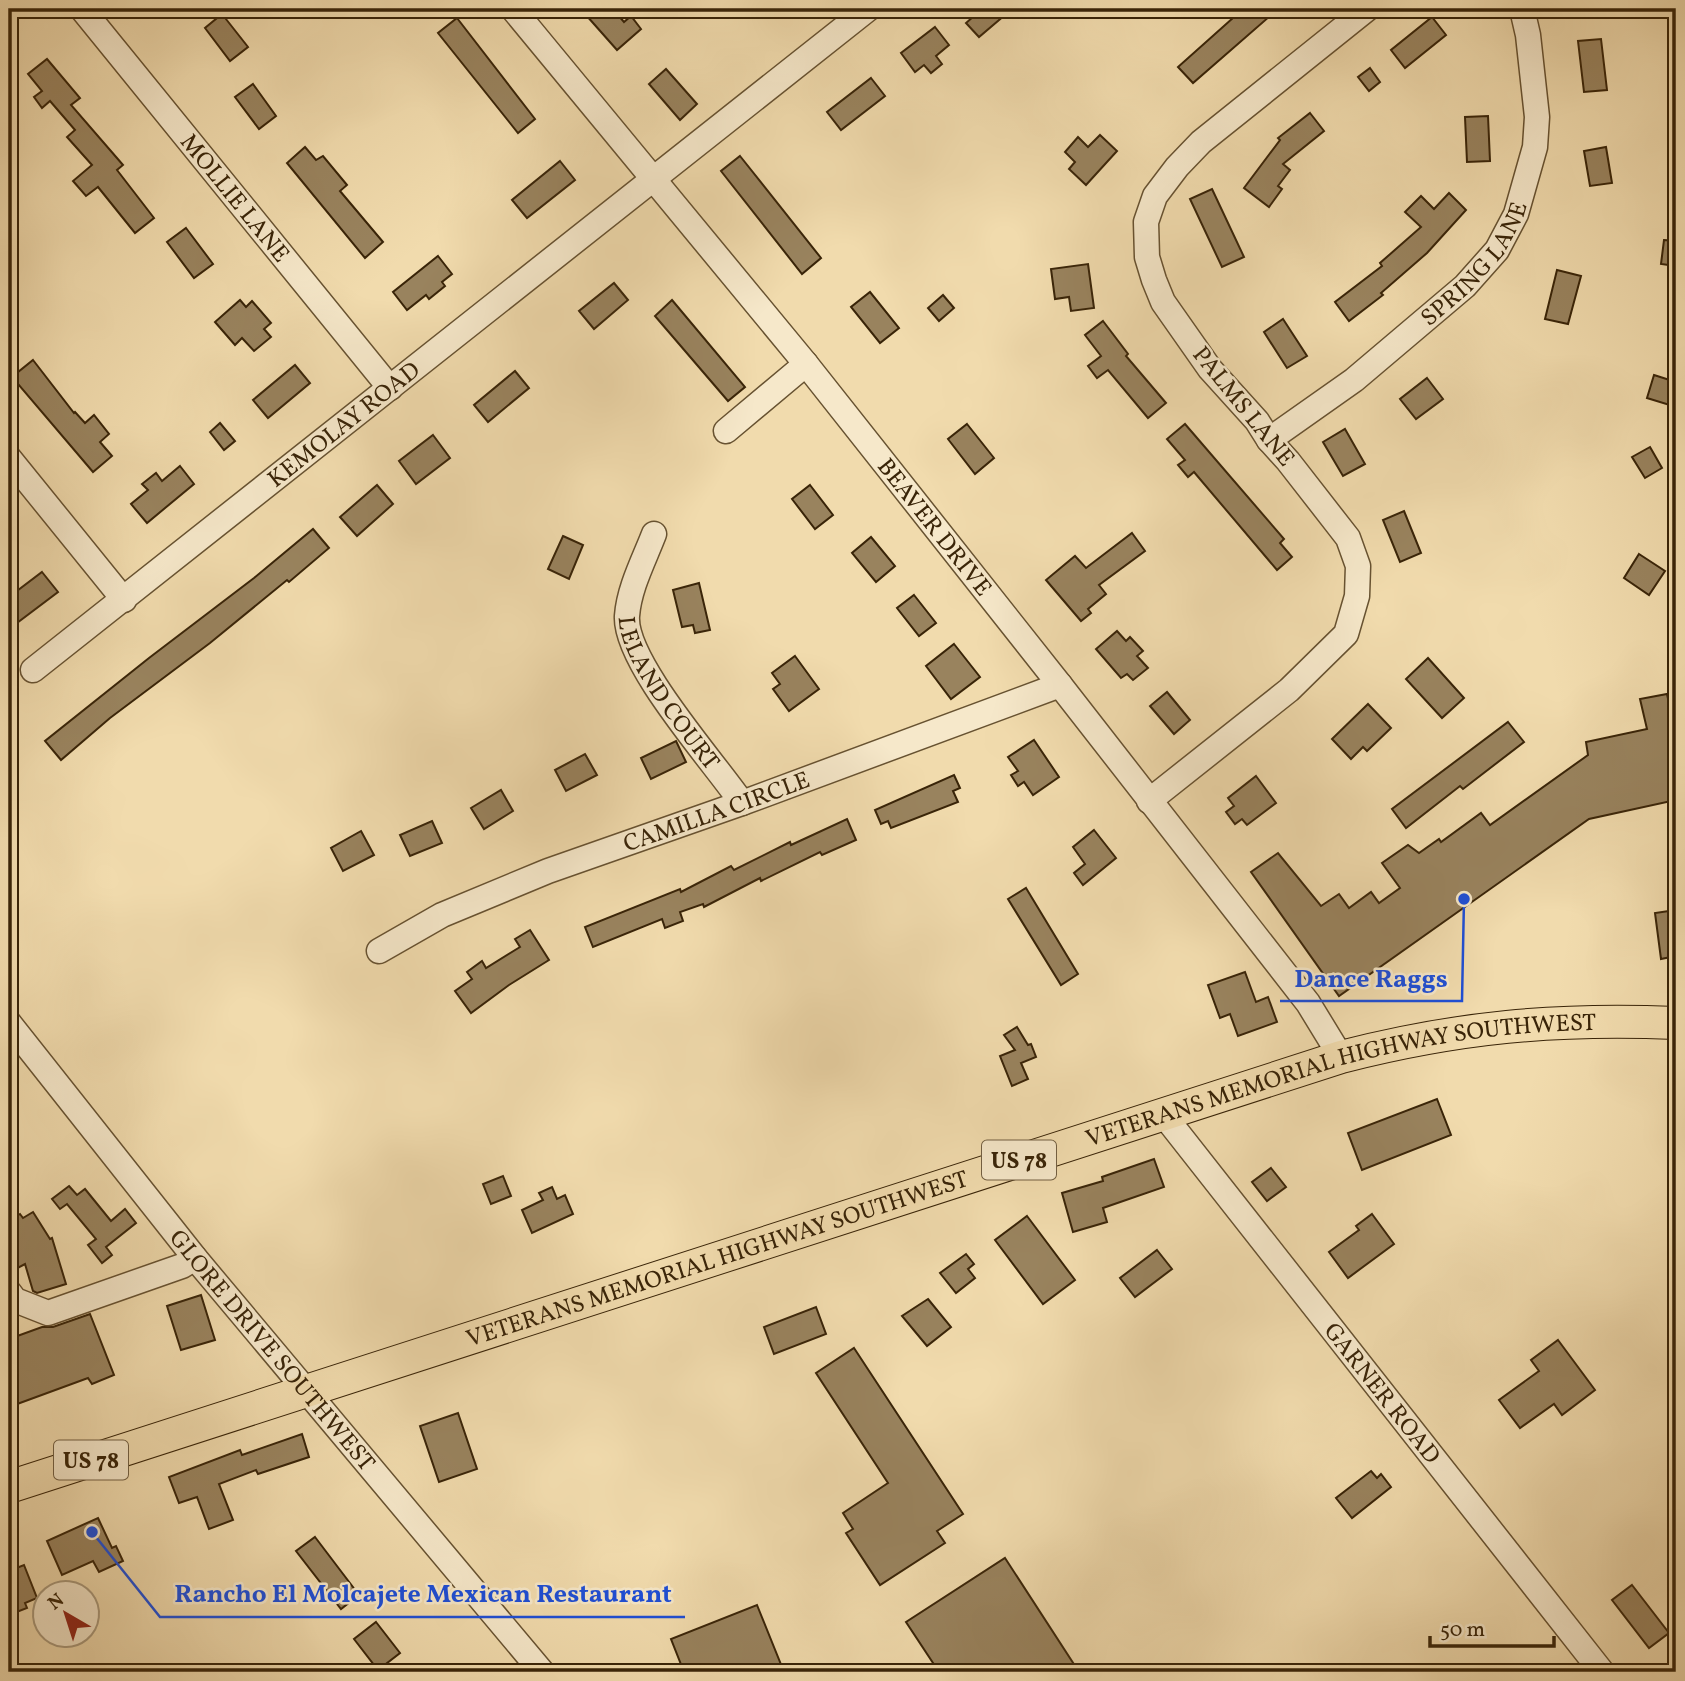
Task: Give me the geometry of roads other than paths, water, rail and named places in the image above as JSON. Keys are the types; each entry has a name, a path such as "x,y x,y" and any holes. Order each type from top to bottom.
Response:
{"main road":[{"name":"VETERANS MEMORIAL HIGHWAY SOUTHWEST","path":"9,1487 1341,1057 1489,1027 1579,1021 1676,1024"}],"street":[{"name":"MOLLIE LANE","path":"82,9 390,388"},
{"name":"BEAVER DRIVE","path":"513,9 806,364 1060,685 1308,1003 1341,1057"},
{"name":"KEMOLAY ROAD","path":"33,670 868,9"},
{"name":"PALMS LANE","path":"1149,801 1289,690 1346,634 1357,596 1358,566 1348,538 1269,440 1257,421 1210,369 1163,302 1147,257 1146,222 1155,196 1201,142 1367,9"},
{"name":"SPRING LANE","path":"1269,440 1354,380 1465,286 1497,250 1516,214 1535,147 1537,117 1528,35 1522,9"},
{"path":"726,431 806,364"},
{"path":"9,458 124,600"},
{"name":"LELAND COURT","path":"654,534 630,597 627,620 631,638 655,686 743,803"},
{"name":"CAMILLA CIRCLE","path":"379,951 442,915 548,871 743,803 1060,685"},
{"name":"GLORE DRIVE SOUTHWEST","path":"9,1023 195,1258 542,1672"},
{"name":"GARNER ROAD","path":"1163,1114 1602,1672"},
{"path":"9,1292 15,1300 48,1313 182,1266 195,1258"}],"place":[{"name":"Dance Raggs","path":"1464,899"},
{"name":"Rancho El Molcajete Mexican Restaurant","path":"92,1532"}]}
